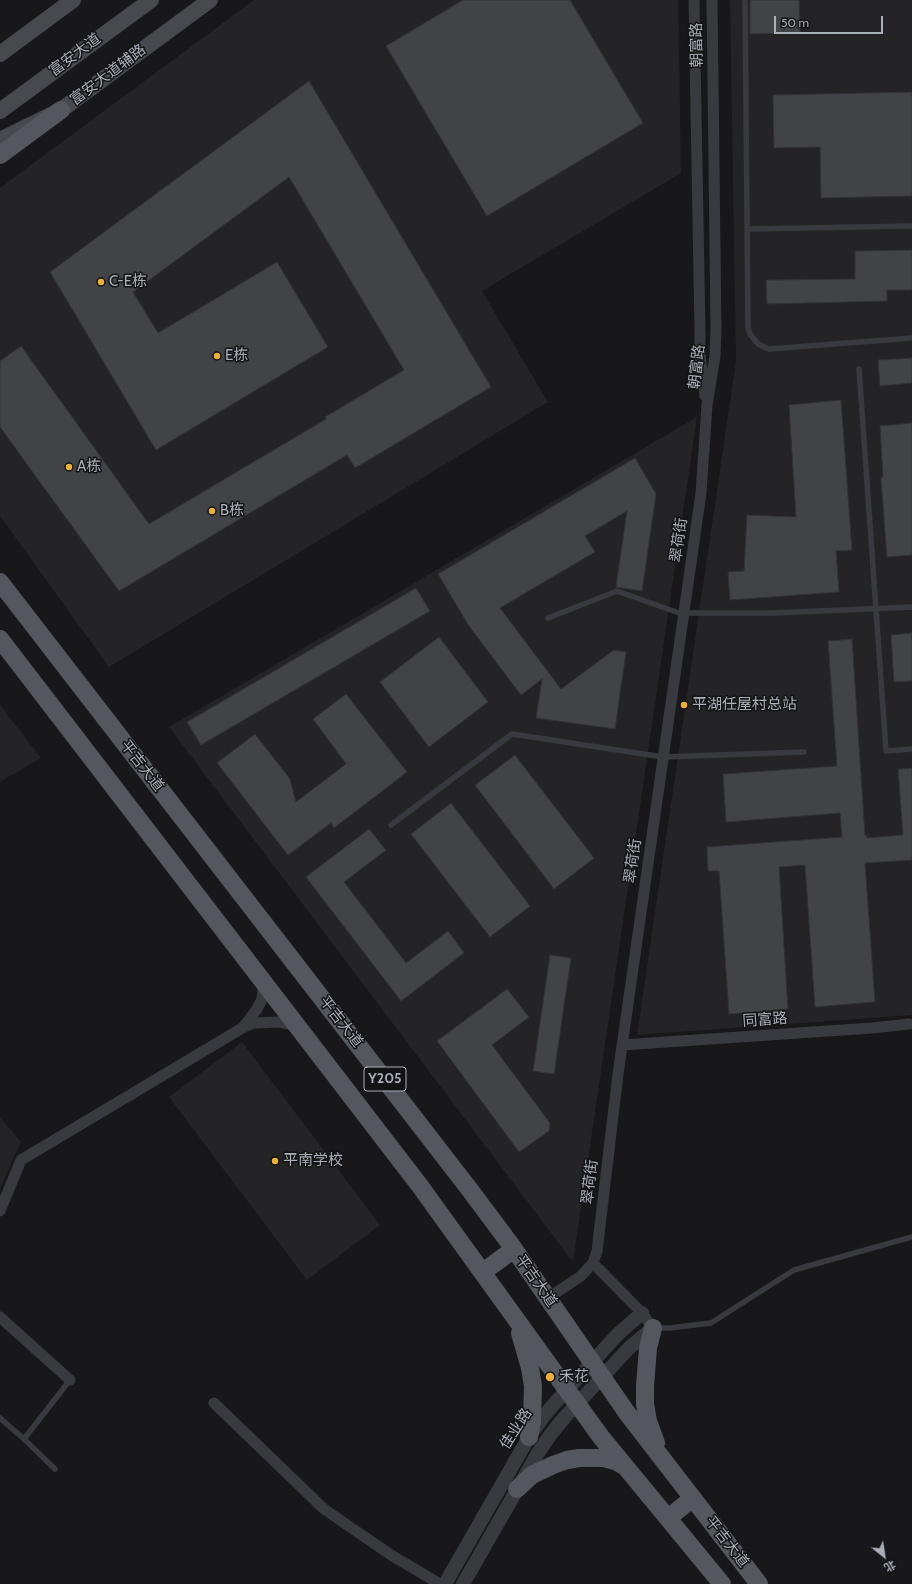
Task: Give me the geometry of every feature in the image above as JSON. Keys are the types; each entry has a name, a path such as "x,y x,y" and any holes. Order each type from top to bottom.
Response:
{"main road":[{"path":"0,54 73,0"},
{"name":"富安大道","path":"0,111 151,0"},
{"name":"富安大道辅路","path":"0,140 61,110 210,0"},
{"path":"0,155 61,110"},
{"name":"平吉大道","path":"0,582 470,1190 514,1249 627,1413 759,1584"},
{"name":"平吉大道","path":"0,639 420,1186 601,1437 722,1584"},
{"path":"483,1272 514,1249"},
{"path":"509,1308 525,1348 530,1368 533,1405 529,1437"},
{"path":"653,1328 648,1348 646,1367 646,1404 648,1421 662,1458"},
{"path":"518,1489 532,1475 567,1460 579,1458 603,1458 615,1461 625,1466"},
{"path":"668,1518 693,1498"}],"street":[{"name":"朝富路","path":"694,0 700,355 706,405"},
{"name":"朝富路","path":"706,405 712,379 716,330 712,0"},
{"name":"翠荷街","path":"593,1263 597,1251 622,1045 701,493 706,405"},
{"path":"244,1027 257,1009 262,999 263,990 261,979"},
{"path":"0,1211 21,1160 244,1027 254,1023 279,1022 298,1026"},
{"name":"同富路","path":"622,1045 872,1028 909,1024"},
{"path":"548,1298 581,1276 593,1263 642,1313 653,1328"},
{"name":"佳业路","path":"463,1584 572,1397 597,1370 618,1334 642,1313"},
{"path":"0,1317 70,1380"},
{"name":"佳业路","path":"597,1370 629,1348 653,1328"},
{"name":"佳业路","path":"445,1584 529,1437 554,1404 572,1397"},
{"path":"214,1403 324,1509 391,1555 440,1584"}],"lane":[{"path":"745,0 748,328 753,339 758,344 769,349 912,338"},
{"path":"747,229 912,226"},
{"path":"859,368 886,751 912,749"},
{"path":"548,618 617,591 680,613 772,613 912,607"},
{"path":"391,826 512,734 663,757 804,752"},
{"path":"653,1328 669,1328 683,1325 711,1323 794,1270 912,1237"},
{"path":"24,1439 70,1380"},
{"path":"0,1418 55,1469"}],"shaded area":[{"path":"254,0 678,0 681,173 482,291 548,402 109,667 0,516 0,188"},
{"path":"730,0 912,0 912,1015 637,1035 736,361"},
{"path":"697,417 573,1262 169,727"},
{"path":"0,705 41,758 0,782"},
{"name":"平南学校","path":"242,1042 380,1225 307,1280 169,1097"},
{"path":"0,1117 21,1142 0,1188"}],"building":[{"path":"463,0 570,0 643,123 487,216 386,46"},
{"path":"750,0 799,0 800,33 750,34"},
{"path":"309,81 491,387 355,468 347,455 119,591 0,427 0,361 21,346 149,524 326,419 325,417 404,370 289,177 133,292 158,333 277,262 328,347 156,450 50,272"},
{"path":"912,92 912,196 821,198 820,147 774,148 773,95"},
{"path":"912,250 912,290 887,290 887,301 767,304 766,280 855,279 855,251"},
{"path":"912,358 912,383 880,386 878,360"},
{"path":"841,400 852,550 836,551 839,592 730,600 728,572 744,571 747,515 796,517 789,405"},
{"path":"912,423 912,555 887,557 881,478 883,477 880,426"},
{"path":"635,458 656,494 642,591 616,587 627,511 585,536 595,552 500,608 561,689 614,650 626,652 615,729 536,718 542,679 521,695 469,626 438,574"},
{"path":"416,588 430,611 201,745 187,722"},
{"path":"912,633 912,681 894,682 891,635"},
{"path":"439,637 488,702 429,747 380,682"},
{"path":"852,639 865,836 867,835 867,838 903,835 898,769 912,768 912,860 865,863 875,1002 815,1007 805,865 779,867 788,1009 729,1014 719,871 708,871 707,847 842,837 840,813 726,822 723,774 837,766 828,641"},
{"path":"346,694 407,772 334,828 331,823 288,855 217,763 255,734 290,779 296,802 346,764 313,719"},
{"path":"515,755 594,858 554,889 475,785"},
{"path":"451,803 530,906 490,937 411,834"},
{"path":"369,829 386,850 344,882 406,963 448,931 464,953 401,1001 306,877"},
{"path":"550,955 571,958 554,1074 533,1071"},
{"path":"507,989 529,1017 492,1045 550,1123 549,1131 519,1152 437,1041"}],"place":[{"name":"C-E栋","path":"101,282"},
{"name":"E栋","path":"217,356"},
{"name":"A栋","path":"69,467"},
{"name":"B栋","path":"212,511"},
{"name":"平湖任屋村总站","path":"684,705"},
{"name":"平南学校","path":"275,1161"},
{"name":"禾花","path":"550,1377"}]}
